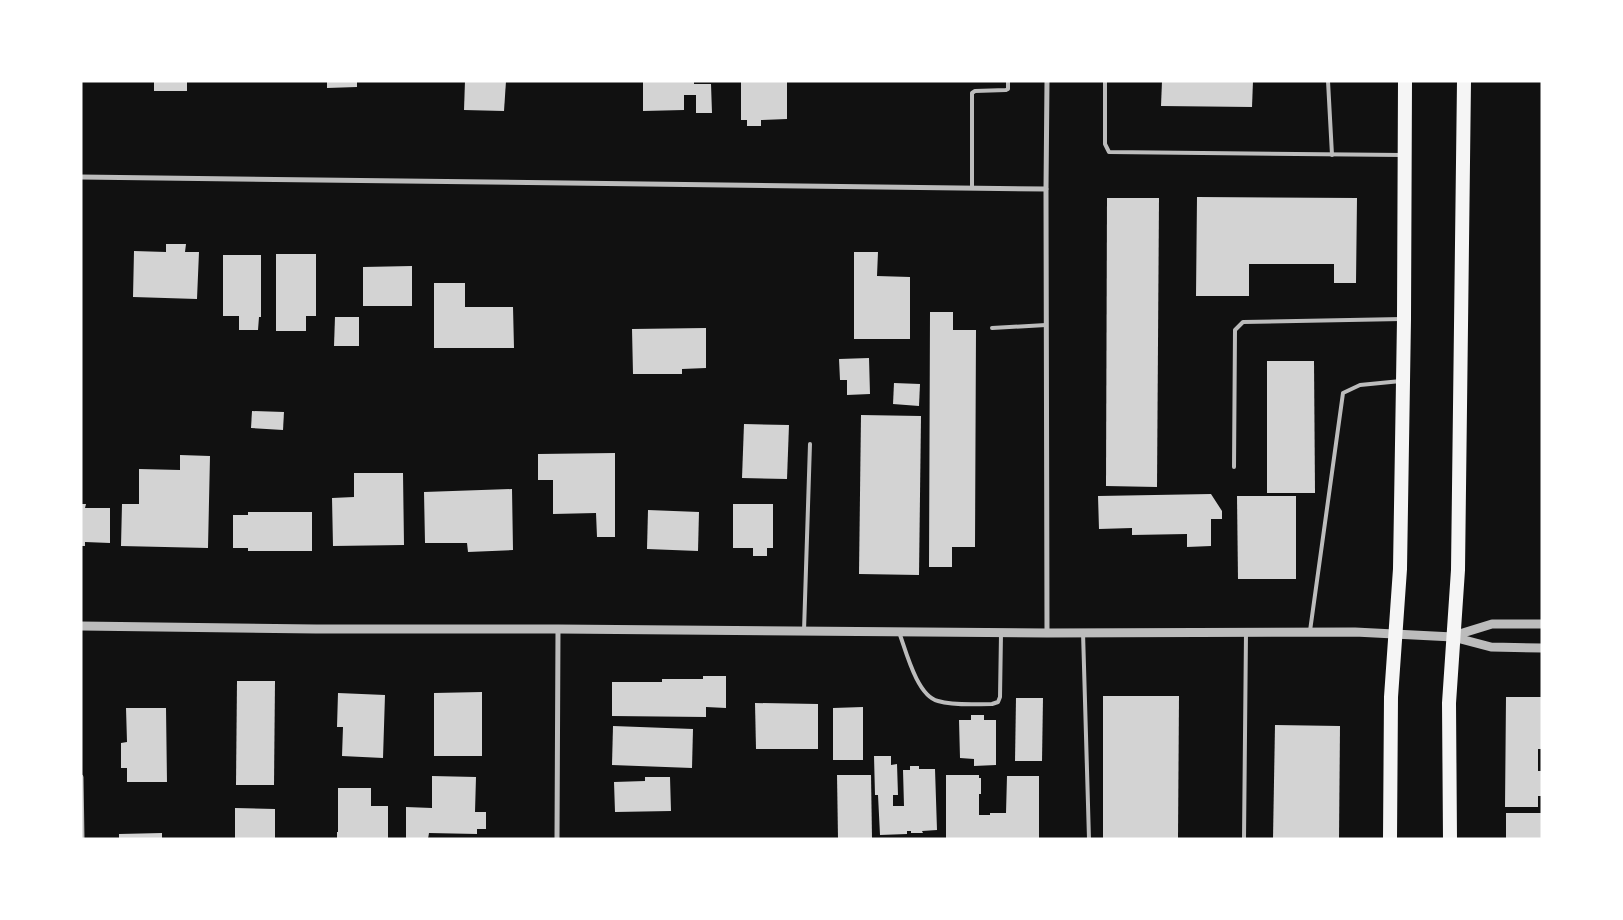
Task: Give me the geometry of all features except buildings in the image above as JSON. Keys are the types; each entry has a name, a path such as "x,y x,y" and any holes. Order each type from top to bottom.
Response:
{"highway":[{"path":"1390,839 1391,697 1400,569 1406,81"},
{"path":"1450,839 1448,779 1449,703 1458,570 1464,81"}],"street":[{"path":"1047,81 1047,633"},
{"path":"81,177 1046,189"},
{"path":"1453,636 1492,624 1542,624"},
{"path":"81,626 804,632 1396,634 1453,636 1491,647 1542,648"},
{"path":"557,839 558,629"},
{"path":"81,777 82,839"}],"lane":[{"path":"972,188 972,93 975,91 1006,90 1008,89 1008,81"},
{"path":"1105,81 1105,144 1109,152 1405,155"},
{"path":"1328,81 1332,155"},
{"path":"1234,467 1235,330 1243,322 1404,319"},
{"path":"992,328 1046,324"},
{"path":"1309,633 1343,393 1360,385 1403,380"},
{"path":"804,632 810,444"},
{"path":"899,632 918,680 926,694 932,699 951,703 992,704 998,702 1000,696 1001,633"},
{"path":"1083,632 1088,839"},
{"path":"1244,839 1246,633"}]}
